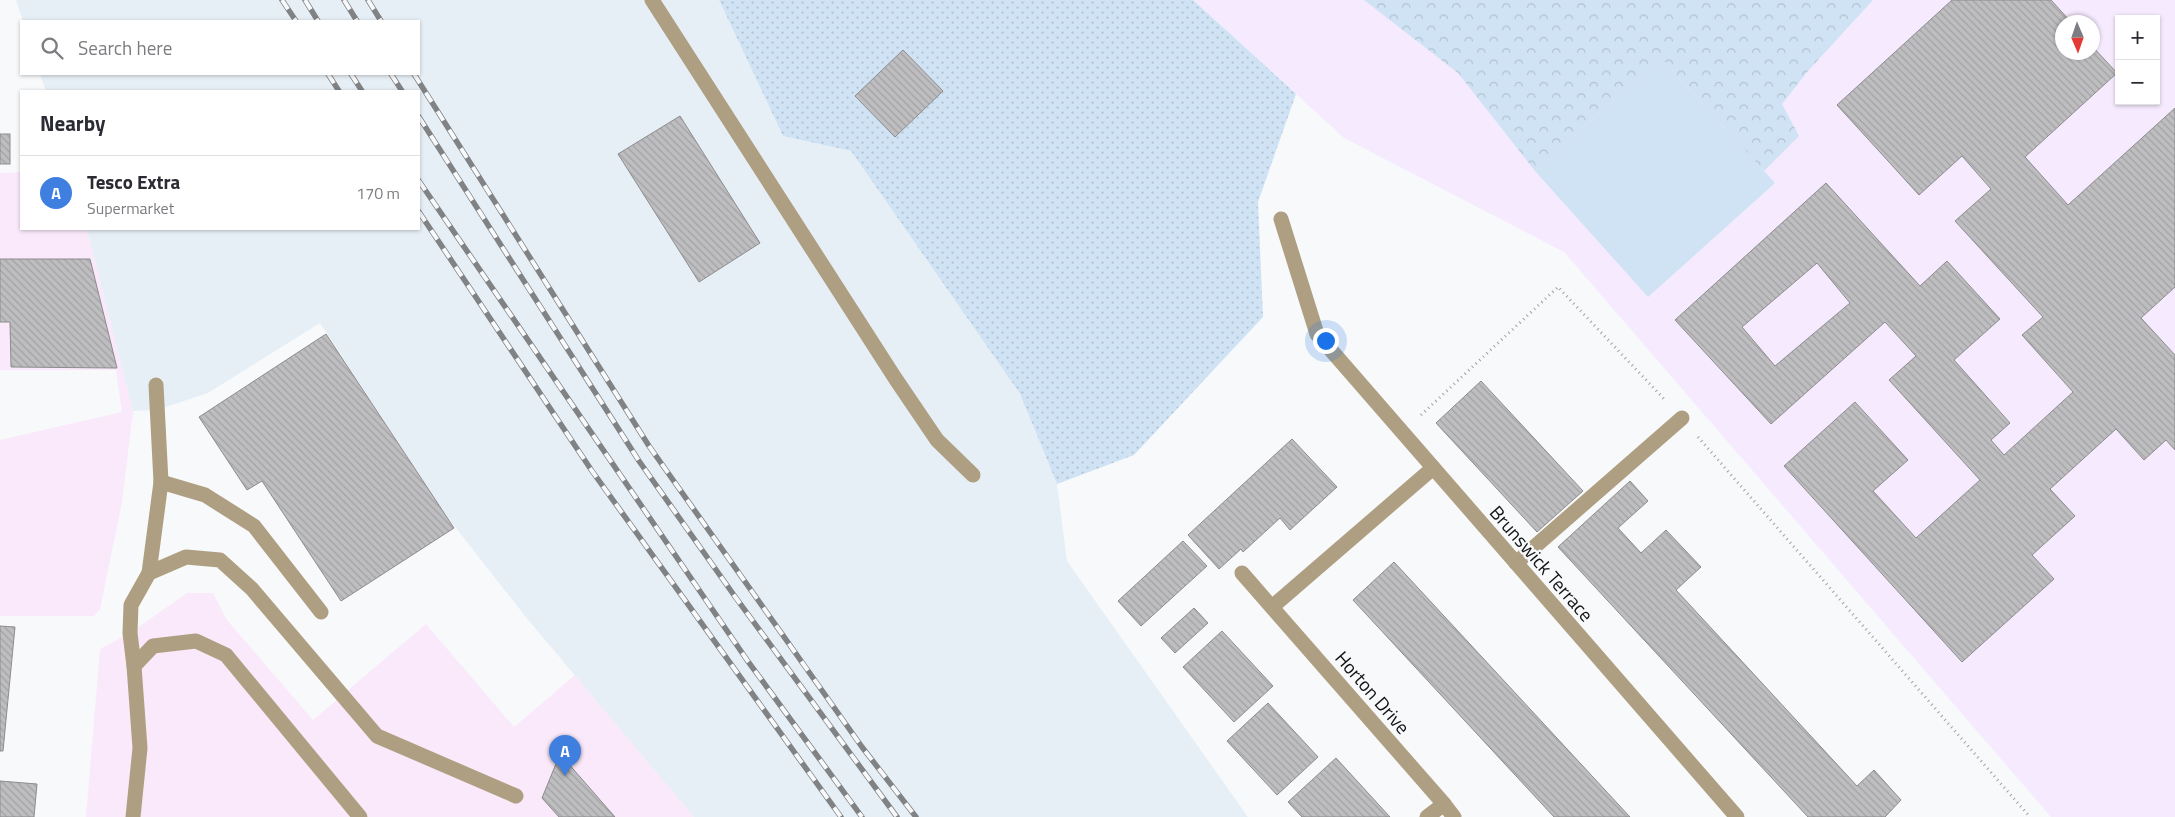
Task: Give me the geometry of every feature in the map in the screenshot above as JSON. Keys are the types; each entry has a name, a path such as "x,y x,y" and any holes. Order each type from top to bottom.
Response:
{"street":[{"path":"652,0 895,378 937,440 973,475"},
{"name":"Brunswick Terrace","path":"1281,219 1316,334 1737,817"},
{"path":"133,817 140,748 130,633 131,605 149,573 161,482 156,385"},
{"path":"1516,563 1682,418"},
{"path":"1272,607 1433,468"},
{"path":"161,482 204,496 254,526 321,612"},
{"path":"149,573 186,557 220,560 252,589 377,736 516,796"},
{"name":"Horton Drive","path":"1242,573 1454,817"},
{"path":"134,666 153,646 196,641 226,656 360,817"},
{"path":"1427,817 1444,804"}],"path":[{"path":"1402,432 1558,288 1682,418 2030,817"}],"shaded area":[{"path":"16,0 719,0 783,136 851,151 1020,394 1057,484 1067,561 1248,817 694,817 525,616 445,514 320,323 208,393 157,410 133,411 87,230 420,230 420,90 46,90 40,75 420,75 420,20 23,20"},
{"path":"1193,0 2175,0 2175,817 2051,817 1564,252 1344,138"},
{"path":"20,172 20,230 87,230 133,411 122,502 100,609 94,616 0,616 0,440 122,412 116,370 0,370 0,173"},
{"path":"187,593 213,593 227,620 313,720 426,624 514,727 575,675 694,817 86,817 100,649 130,633"}],"green space":[{"path":"719,0 1193,0 1296,94 1258,202 1263,317 1134,455 1057,484 1020,394 851,151 783,136"},
{"path":"1364,0 1873,0 1808,71 1782,104 1799,136 1764,171 1661,58 1535,171 1458,73"},
{"path":"1661,58 1775,183 1648,297 1535,171"}],"building":[{"path":"1952,0 2051,0 2065,15 2055,15 2055,60 2100,60 2100,55 2115,71 2115,75 2025,157 2068,205 2175,108 2175,287 2141,318 2175,355 2175,450 2166,440 2144,460 2116,429 2050,489 2075,516 2032,555 2054,579 1962,662 1784,466 1855,402 1908,460 1873,491 1916,538 1980,480 1889,380 1916,356 1885,322 1771,424 1675,320 1826,183 1920,286 1947,261 2000,319 1954,360 2010,423 1991,440 2004,455 2073,392 2022,335 2043,317 1955,221 1991,189 1962,156 1919,195 1837,105","holes":["1817,263 1850,303 1775,366 1742,327"]},
{"path":"903,50 943,91 895,137 855,96"},
{"path":"680,116 760,243 699,282 618,154"},
{"path":"0,134 10,134 10,164 0,164"},
{"path":"0,259 90,259 117,368 11,367 10,322 0,322"},
{"path":"326,334 454,528 341,601 262,481 247,490 199,417"},
{"path":"1481,381 1583,491 1537,532 1436,423"},
{"path":"1292,439 1337,487 1290,530 1280,518 1243,552 1241,549 1219,569 1188,535"},
{"path":"1630,481 1648,501 1618,528 1641,553 1666,530 1701,567 1676,590 1857,786 1874,770 1901,800 1885,817 1808,817 1558,547"},
{"path":"1183,541 1207,566 1141,626 1118,601"},
{"path":"1394,562 1630,817 1554,817 1353,600"},
{"path":"1194,608 1208,623 1175,653 1161,638"},
{"path":"0,626 15,627 3,751 0,751"},
{"path":"1222,631 1273,686 1234,722 1183,667"},
{"path":"1268,703 1318,757 1277,795 1227,741"},
{"path":"560,754 615,817 559,817 542,798"},
{"path":"1336,758 1390,817 1302,817 1288,802"},
{"path":"0,781 37,784 34,817 0,817"}],"railway":[{"path":"282,0 295,20"},
{"path":"305,0 317,20"},
{"path":"344,0 356,20"},
{"path":"368,0 380,20"},
{"path":"329,75 338,90"},
{"path":"352,75 361,90"},
{"path":"392,75 401,90"},
{"path":"415,75 649,446 862,747 916,817"},
{"path":"420,119 639,461 736,598 897,817"},
{"path":"420,182 747,660 862,817"},
{"path":"420,213 592,471 841,817"}],"place":[{"name":"Tesco Extra","path":"565,776"}]}
